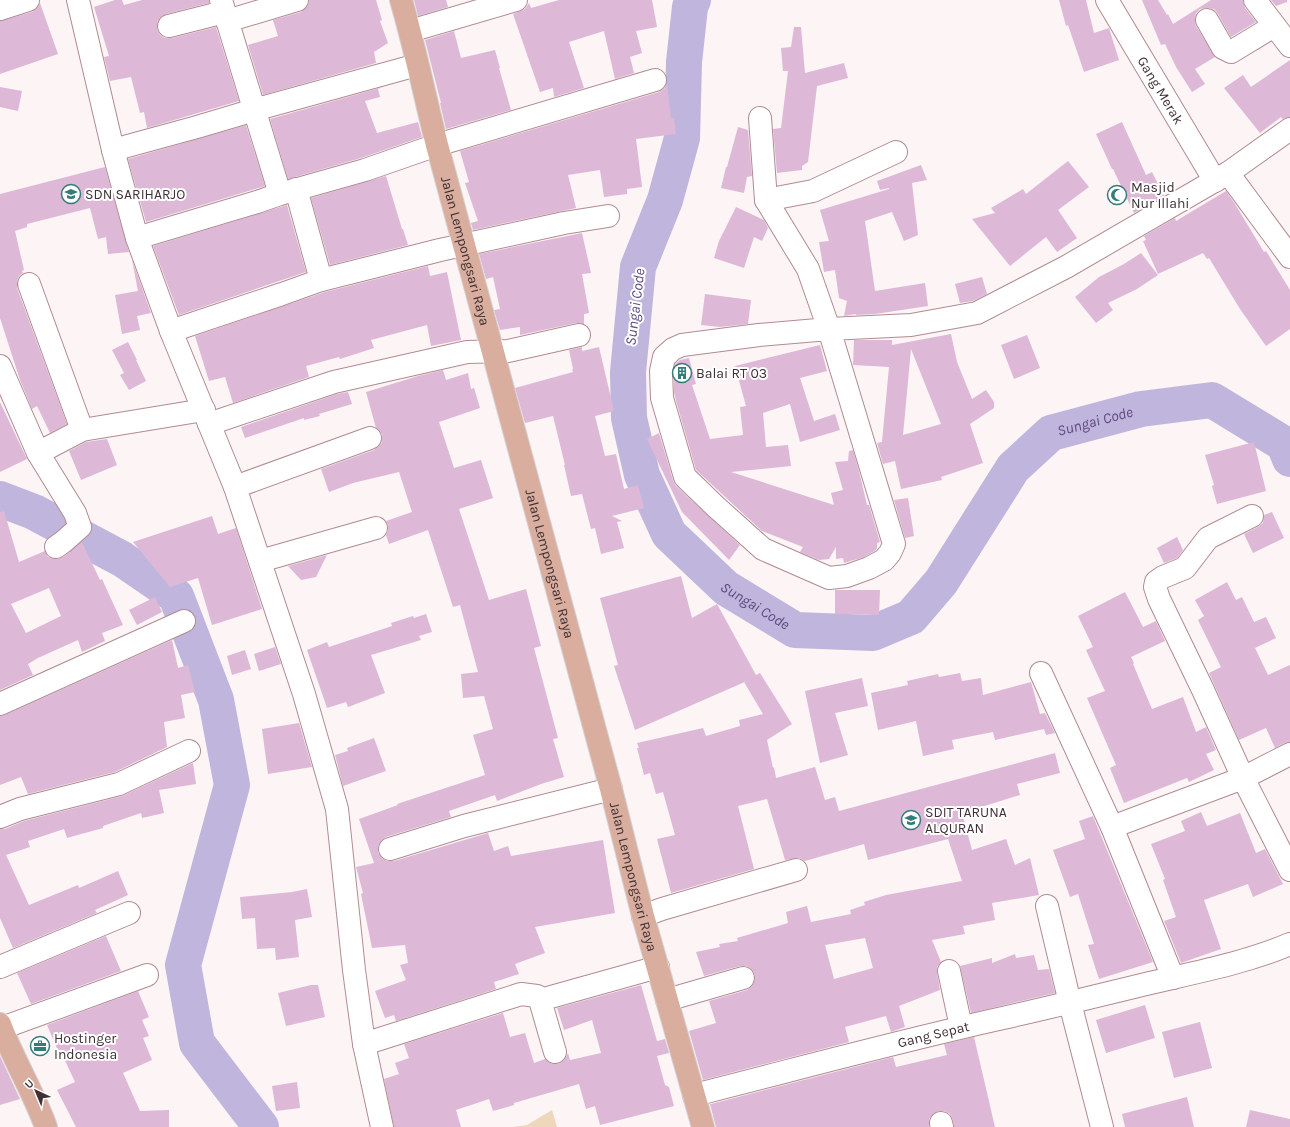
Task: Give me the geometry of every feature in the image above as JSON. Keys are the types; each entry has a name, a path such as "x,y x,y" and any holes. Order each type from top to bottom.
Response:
{"main road":[{"name":"Jalan Lempongsari Raya","path":"401,0 410,31 437,145 611,789 643,916 703,1127"},
{"path":"1,1026 5,1052 41,1113 46,1127"}],"street":[{"path":"0,9 28,0"},
{"path":"78,0 113,150 137,238 171,331 236,487 304,694 337,809 354,970 364,1044 382,1127"},
{"path":"170,26 224,11 296,0"},
{"path":"410,31 516,0"},
{"name":"Gang Merak","path":"1107,0 1222,177 1290,257"},
{"path":"1255,0 1290,46"},
{"path":"224,11 254,110 288,191 321,280"},
{"path":"1207,20 1223,48 1231,52 1274,26"},
{"path":"113,150 417,65"},
{"path":"137,238 257,202 288,191 365,170 437,145 655,80"},
{"path":"760,118 766,200 808,269 829,329 894,544 890,553 884,560 870,568 847,576 829,578 763,549 685,477 662,398 661,371 664,357 673,349 682,345 759,335 829,329 911,325 977,313 1066,267 1222,177 1290,129"},
{"path":"766,200 813,191 896,152"},
{"path":"171,331 321,280 440,250 564,223 608,216"},
{"path":"29,284 82,430"},
{"path":"38,453 82,430 207,417 334,382 467,352 508,351 579,335"},
{"path":"0,366 38,453 75,513 80,527 60,545"},
{"path":"236,487 370,438"},
{"path":"1252,516 1208,538 1185,568 1163,577 1156,582 1155,587 1159,599 1243,778 1290,870"},
{"path":"260,561 376,528"},
{"path":"0,704 184,621"},
{"path":"1040,673 1112,827 1173,978"},
{"path":"0,816 20,809 119,784 189,752"},
{"path":"1112,827 1243,778 1290,754"},
{"path":"390,849 464,826 611,789"},
{"path":"643,916 662,909 796,870"},
{"path":"1047,906 1102,1127"},
{"path":"0,967 129,913"},
{"name":"Gang Sepat","path":"694,1095 961,1027 1218,968 1272,952 1290,944"},
{"path":"540,1000 658,967"},
{"path":"950,971 961,1027"},
{"path":"1,1026 147,975"},
{"path":"668,1000 743,978"},
{"path":"364,1044 521,994 537,996 540,1000 556,1052"}],"shaded area":[{"path":"552,1110 557,1127 513,1127 527,1125"}],"building":[{"path":"115,0 122,0 124,5 142,0 209,0 209,3 166,14 157,22 157,29 160,35 165,38 172,38 216,27 239,101 147,128 144,112 140,113 131,77 110,81 104,57 109,56 94,7"},
{"path":"309,0 376,0 382,20 380,21 388,43 374,52 376,63 263,95 248,45 278,36 273,20 301,12 306,8"},
{"path":"414,0 446,0 448,7 418,16"},
{"path":"559,0 652,0 657,27 636,31 642,53 630,57 634,73 615,79 604,31 569,42 584,88 554,97 553,88 540,92 513,14 525,9 529,3 531,8"},
{"path":"1059,0 1086,0 1094,33 1109,28 1119,60 1084,72 1068,25 1066,26"},
{"path":"1142,0 1158,0 1173,24 1211,0 1243,0 1245,8 1256,22 1231,37 1214,9 1200,9 1196,13 1196,26 1215,57 1195,69 1205,84 1192,92 1176,67 1165,44 1161,45"},
{"path":"1271,0 1287,0 1287,2 1276,6"},
{"path":"40,3 58,54 0,74 0,21 32,12"},
{"path":"794,27 801,27 805,73 844,63 848,78 817,86 808,162 802,166 802,170 777,173 773,129 781,128 788,71 783,71 781,48 791,47"},
{"path":"454,31 461,58 495,50 511,110 446,129 425,40"},
{"path":"1290,60 1290,117 1282,119 1281,117 1260,133 1224,88 1243,75 1251,87"},
{"path":"667,83 671,118 674,118 676,134 636,139 642,187 627,189 627,194 604,197 600,170 568,175 576,208 473,230 471,223 478,221 465,183 469,182 460,151 659,92 664,89"},
{"path":"0,87 22,91 18,111 0,107"},
{"path":"383,87 378,89 380,97 365,101 377,133 418,122 422,137 361,158 288,179 270,119"},
{"path":"1122,122 1146,175 1152,172 1164,196 1134,213 1096,134"},
{"path":"246,125 265,186 146,222 128,159"},
{"path":"738,127 748,130 752,176 747,177 744,193 721,188"},
{"path":"1068,161 1089,187 1058,210 1077,238 1057,252 1046,237 1010,266 972,219 995,213 991,208 1023,189 1026,194"},
{"path":"921,165 927,180 912,183 918,235 904,241 892,212 865,221 875,291 925,283 928,306 875,314 856,314 844,316 847,301 839,298 835,270 824,272 819,242 829,241 820,210 889,189 880,190 877,181"},
{"path":"105,167 129,252 108,254 106,237 98,239 90,208 27,224 27,227 15,231 24,270 17,281 17,288 67,424 50,433 37,406 32,409 20,380 0,318 0,194"},
{"path":"386,176 408,245 330,265 311,198"},
{"path":"1226,191 1264,252 1266,251 1290,290 1290,329 1266,346 1240,309 1209,258 1207,259 1203,253 1158,274 1143,241 1146,240 1144,236 1175,218 1176,221"},
{"path":"287,205 306,272 179,315 153,246"},
{"path":"736,207 764,220 768,228 762,241 754,237 744,268 714,258 719,241"},
{"path":"582,233 591,273 582,274 589,313 584,314 584,324 576,323 520,335 520,327 500,330 494,310 500,309 493,277 486,279 479,254"},
{"path":"1141,253 1158,275 1137,289 1108,303 1113,310 1096,323 1075,297 1099,277"},
{"path":"132,260 151,313 137,316 140,330 122,334 115,295 138,291"},
{"path":"428,266 430,276 447,272 461,340 431,346 427,325 371,340 374,348 340,359 339,357 306,366 309,377 233,403 225,377 209,381 195,336 325,292"},
{"path":"982,277 987,294 973,301 960,303 955,284"},
{"path":"705,294 751,300 748,324 720,327 701,325"},
{"path":"951,334 957,362 972,399 986,390 994,402 994,408 970,424 983,463 941,477 942,480 901,489 895,461 883,464 877,443 882,442 889,367 853,365 854,340 892,340 892,345","holes":["911,349 941,424 903,435"]},
{"path":"1027,335 1040,368 1014,379 1001,345"},
{"path":"128,342 146,381 129,390 120,375 124,373 112,350"},
{"path":"820,345 827,371 800,378 814,421 835,414 840,430 800,442 790,404 763,413 766,447 788,445 791,466 731,472 834,505 831,493 843,490 835,462 848,461 849,451 853,450 867,505 869,505 880,542 877,543 876,550 864,557 844,563 843,558 836,559 836,547 829,559 819,560 800,552 803,547 762,531 696,470 674,392 675,364 680,360 689,358 696,384 692,385 710,439 743,435 740,407 746,406 735,366"},
{"path":"582,347 582,351 599,347 614,411 595,416 605,456 616,454 624,489 638,485 644,508 612,516 622,521 617,522 624,548 601,554 595,528 591,529 582,494 571,496 553,416 525,423 515,388 573,372 569,350"},
{"path":"443,370 446,380 468,373 471,389 474,388 480,408 439,422 454,468 481,460 493,498 459,509 489,600 526,589 541,646 534,648 558,738 553,739 564,777 497,801 495,795 449,811 451,817 386,837 378,846 378,853 387,861 394,861 488,833 494,851 508,846 511,856 603,840 615,913 535,927 545,953 515,964 519,974 494,982 496,989 396,1021 394,1015 385,1018 375,991 406,980 400,965 408,963 405,945 372,948 361,894 363,893 356,867 374,863 359,819 398,805 397,804 485,775 473,735 493,729 484,696 463,698 461,674 478,672 460,605 453,607 428,530 389,544 386,535 388,525 386,521 412,512 399,472 353,483 329,492 321,469 374,450 381,444 382,434 376,428 366,392"},
{"path":"348,392 352,404 319,414 320,416 304,420 304,418 245,438 241,427 337,394"},
{"path":"0,402 27,459 0,472"},
{"path":"659,433 676,486 740,545 729,560 682,512 647,439"},
{"path":"107,439 117,465 81,480 69,451 86,442"},
{"path":"1254,442 1266,491 1217,504 1212,486 1214,485 1205,455"},
{"path":"908,498 914,536 905,538 894,500"},
{"path":"4,511 19,562 45,551 48,557 58,559 63,557 82,542 100,580 102,579 123,625 102,633 105,641 82,652 78,640 38,658 28,664 33,675 0,690 0,512","holes":["49,588 61,616 26,633 11,604"]},
{"path":"1272,512 1284,538 1253,553 1244,534 1258,527 1263,523 1264,515"},
{"path":"212,516 218,534 236,528 262,609 212,625 198,578 170,587 133,542"},
{"path":"1177,537 1183,550 1177,558 1164,563 1157,548"},
{"path":"327,555 316,577 301,580 288,566"},
{"path":"681,576 692,618 717,604 756,675 760,673 792,724 767,740 776,778 815,767 825,800 835,797 839,811 1055,753 1060,773 1017,784 1020,795 962,813 972,850 1006,839 1015,865 1030,858 1039,895 992,903 995,920 963,926 965,934 932,940 941,962 937,967 940,990 899,1006 905,1027 891,1032 886,1016 845,1027 849,1042 703,1080 689,1031 716,1023 709,1001 747,990 755,981 755,975 751,969 746,966 740,966 704,976 696,952 720,947 719,944 738,941 737,938 788,923 786,912 807,906 811,922 851,914 850,910 865,905 864,902 886,895 962,881 948,839 868,860 864,844 805,861 799,858 785,860 767,799 738,806 754,869 671,893 657,839 675,835 663,792 656,794 650,773 644,775 637,743 703,728 706,736 740,726 739,720 763,714 744,682 635,730 614,666 618,665 600,598","holes":["865,938 873,968 834,979 825,945"]},
{"path":"1227,582 1236,600 1242,597 1254,622 1266,617 1276,638 1255,648 1268,675 1290,665 1290,742 1284,743 1275,748 1266,728 1239,740 1209,673 1221,667 1198,620 1204,616 1195,600"},
{"path":"835,590 880,590 879,615 835,614"},
{"path":"1125,592 1143,627 1156,621 1165,641 1131,657 1152,709 1183,697 1196,732 1206,727 1216,750 1206,754 1214,770 1189,782 1187,778 1124,803 1110,768 1116,765 1087,698 1105,691 1086,650 1093,647 1078,616"},
{"path":"155,597 162,612 137,625 129,610"},
{"path":"426,614 432,632 419,636 421,640 371,655 385,693 348,707 346,702 327,708 307,650 327,642 329,647 392,626 391,623 413,616 414,618"},
{"path":"172,640 178,668 188,665 195,692 181,695 185,718 164,722 167,747 115,772 28,794 21,777 0,785 0,716"},
{"path":"275,647 281,664 259,671 254,654"},
{"path":"245,650 251,669 232,675 227,656"},
{"path":"960,673 962,681 981,678 983,695 1031,682 1040,714 1045,713 1055,733 1046,735 1044,729 995,740 993,732 952,740 954,749 923,756 916,721 878,730 871,693 908,685 907,681 938,674 939,677"},
{"path":"862,678 868,706 835,713 848,755 820,763 805,691"},
{"path":"299,723 312,767 268,774 262,729"},
{"path":"374,738 386,771 343,786 335,755 348,751 347,748"},
{"path":"193,763 196,784 159,790 164,813 142,818 141,813 103,826 103,828 67,838 64,829 28,841 30,847 6,855 29,905 78,885 79,888 118,871 128,895 95,910 97,913 13,948 0,918 0,829 5,829 24,821 122,796"},
{"path":"1201,812 1207,826 1240,813 1256,853 1265,849 1283,884 1253,897 1248,884 1204,900 1221,949 1181,963 1164,921 1176,917 1163,880 1165,879 1151,844 1185,831 1181,821"},
{"path":"1093,816 1153,962 1099,979 1088,945 1094,944 1078,894 1070,897 1053,850 1085,839 1079,821"},
{"path":"307,889 312,917 295,920 299,957 276,960 275,948 257,949 255,918 242,919 240,897 292,892"},
{"path":"106,936 121,971 31,1004 17,973"},
{"path":"1015,954 1016,958 1034,955 1038,970 1049,969 1055,993 971,1013 960,966 992,958 992,963"},
{"path":"311,985 318,985 325,1017 286,1026 278,993"},
{"path":"641,985 657,1041 665,1039 669,1053 657,1056 665,1085 669,1087 674,1106 600,1125 595,1106 586,1109 579,1084 514,1103 514,1105 493,1111 489,1099 456,1110 461,1127 394,1127 384,1079 399,1074 395,1063 409,1058 404,1044 503,1013 510,1037 525,1033 534,1063 545,1059 552,1064 558,1064 564,1060 568,1053 570,1060 601,1053 592,1020 564,1030 557,1008"},
{"path":"138,991 149,1017 142,1020 149,1036 143,1038 152,1060 123,1073 140,1111 169,1110 169,1127 76,1127 57,1090 75,1082 61,1052 59,1053 47,1025"},
{"path":"1145,1005 1155,1038 1106,1053 1096,1020"},
{"path":"1200,1022 1212,1068 1174,1078 1162,1032"},
{"path":"974,1037 995,1127 954,1127 950,1114 944,1111 938,1111 929,1119 929,1127 716,1127 710,1104 893,1057 896,1067 947,1055 944,1044"},
{"path":"0,1056 20,1099 0,1105"},
{"path":"297,1082 300,1108 276,1111 272,1086"},
{"path":"1187,1097 1194,1127 1125,1127 1122,1114"},
{"path":"1250,1110 1290,1119 1290,1127 1246,1127"}],"waterway":[{"name":"Sungai Code","path":"693,0 690,7 684,62 682,138 665,200 638,267 628,372 629,418 642,475 669,534 726,588 795,630 873,633 911,617 941,582 1013,468 1051,433 1141,409 1212,400 1284,444 1290,459"},
{"path":"0,499 34,512 122,559 176,596 216,700 232,785 183,965 197,1043 261,1127"}],"place":[{"name":"SDN SARIHARJO","path":"71,194"},
{"name":"Masjid Nur Illahi","path":"1117,195"},
{"name":"Balai RT 03","path":"682,373"},
{"name":"SDIT TARUNA ALQURAN","path":"911,820"},
{"name":"Hostinger Indonesia","path":"40,1046"}]}
